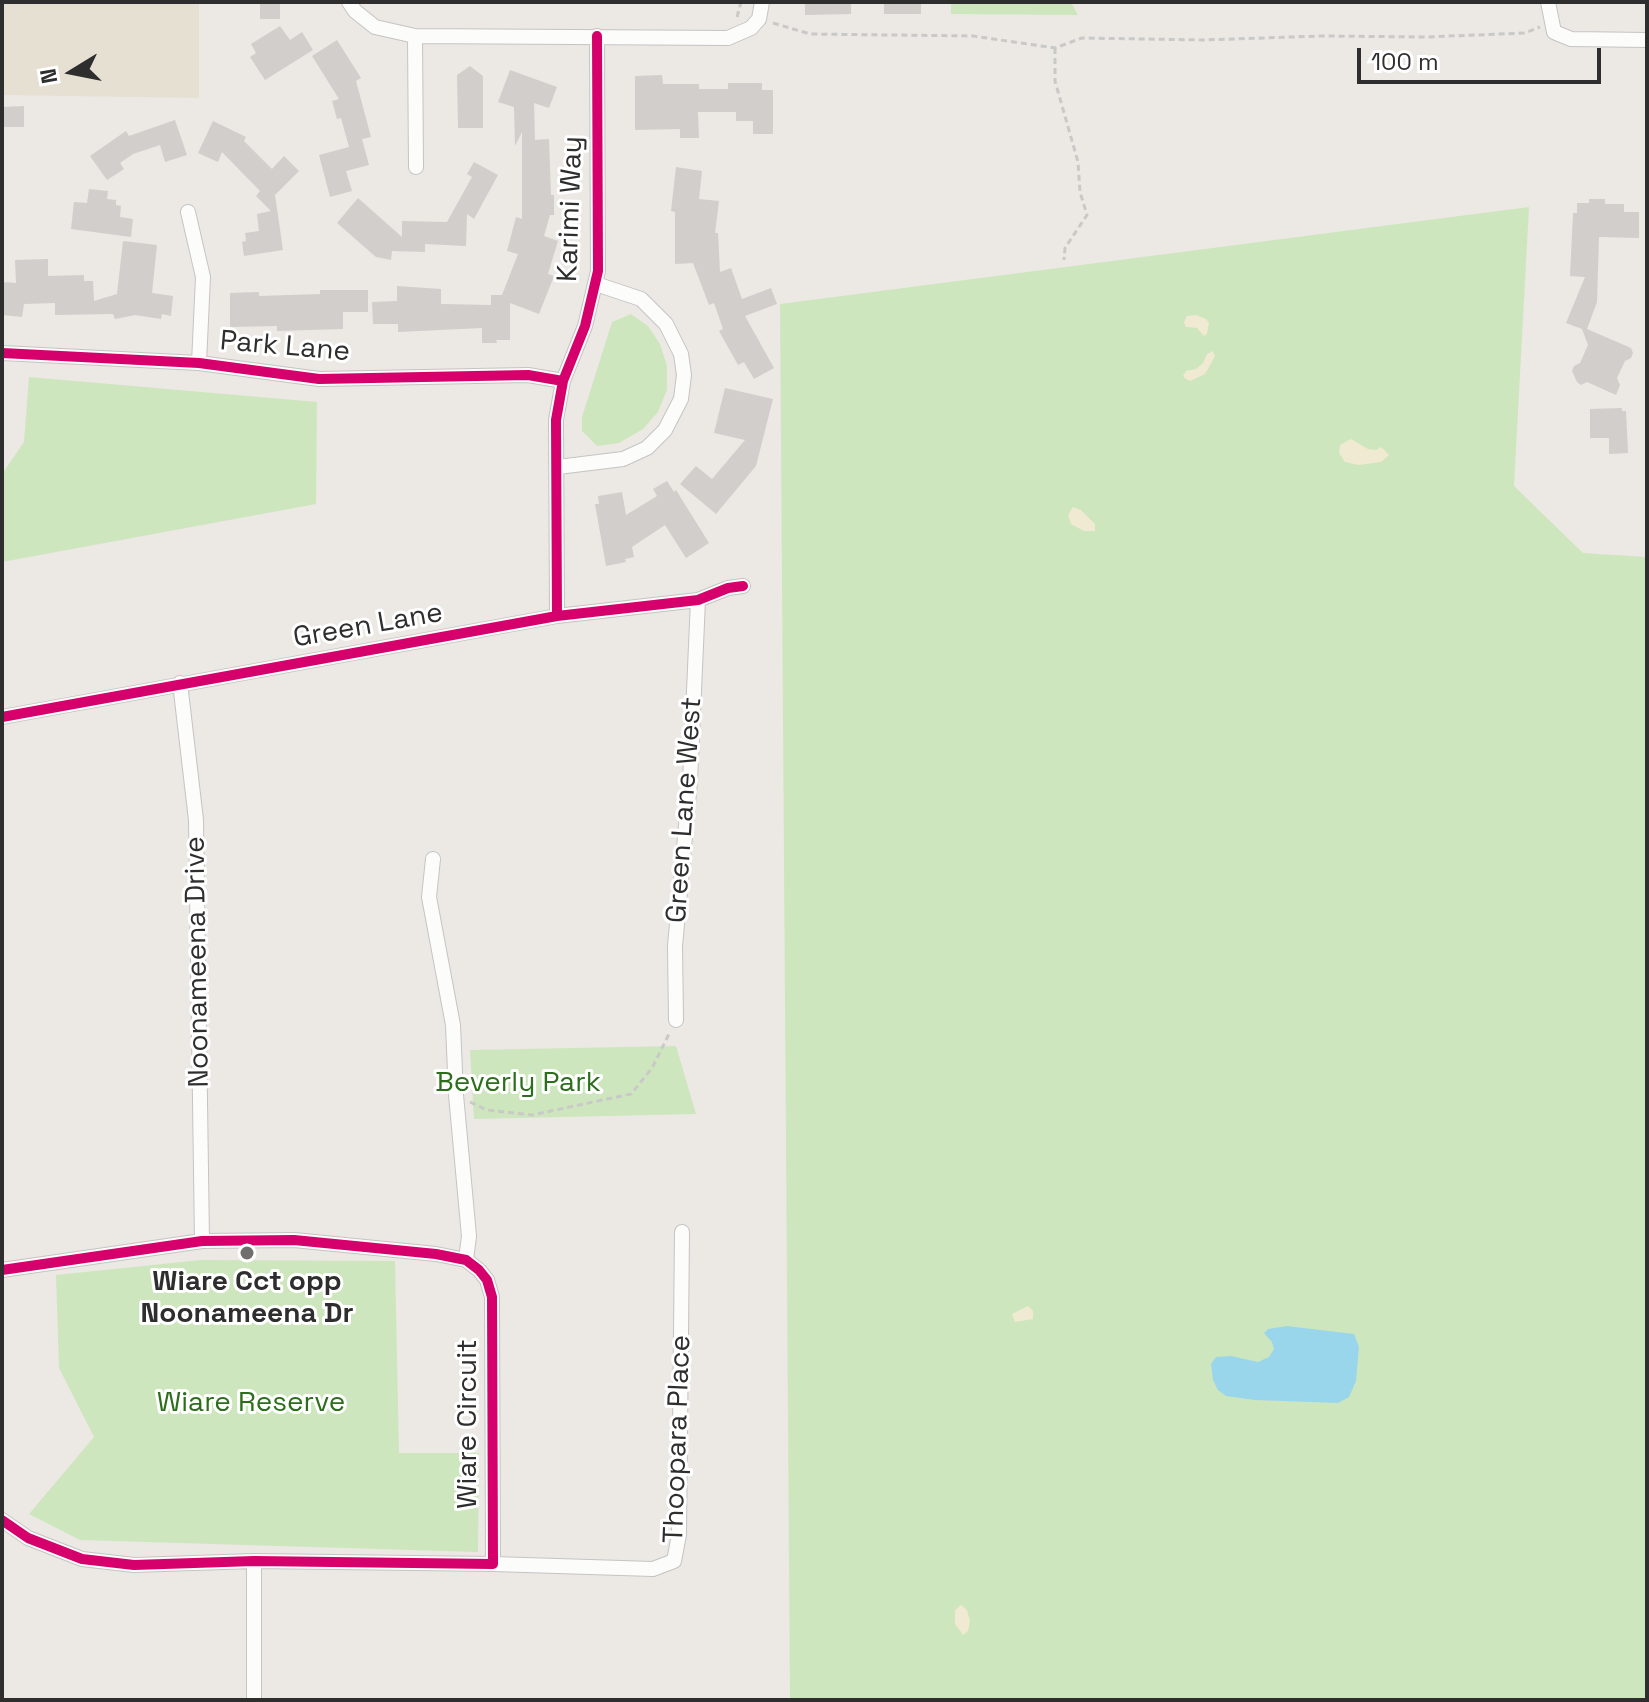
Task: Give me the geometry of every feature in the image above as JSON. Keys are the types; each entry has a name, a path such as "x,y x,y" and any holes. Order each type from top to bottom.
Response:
{"street":[{"path":"349,2 375,27 415,36 728,38 755,24 762,2"},
{"path":"1548,2 1552,27 1571,39 1647,40"},
{"path":"415,36 416,167"},
{"name":"Karimi Way","path":"557,616 556,420 563,381 585,326 596,284 599,254 597,36"},
{"path":"188,212 203,277 199,363"},
{"path":"558,467 623,459 647,448 665,430 681,399 684,375 681,354 666,324 641,299 596,284"},
{"name":"Park Lane","path":"2,353 199,363 319,379 528,375 563,381"},
{"name":"Green Lane","path":"2,717 557,616 698,600 728,588 743,586"},
{"name":"Green Lane West","path":"676,1020 675,946 690,782 698,600"},
{"name":"Noonameena Drive","path":"180,683 196,820 202,1241"},
{"path":"2,1270 202,1241 294,1240 436,1254 466,1260 469,1236 453,1025 429,897 433,859"},
{"name":"Thoopara Place","path":"493,1564 653,1569 674,1561 679,1535 682,1232"},
{"name":"Wiare Circuit","path":"466,1260 487,1280 492,1297 493,1564"},
{"path":"2,1520 28,1538 82,1559 134,1565 254,1561 493,1564"},
{"path":"254,1561 254,1700"}],"path":[{"path":"755,24 810,34 973,36 1055,48 1082,38 1203,40 1525,33 1552,27"},
{"path":"1055,48 1055,81 1070,127 1078,162 1080,192 1087,215 1065,248 1064,260"},
{"path":"456,1095 487,1110 532,1115 631,1094 652,1068 676,1020"}],"shaded area":[{"path":"2,2 199,2 199,98 2,95"}],"green space":[{"path":"951,2 1071,2 1078,15 951,14"},
{"path":"1529,207 1514,486 1583,553 1647,557 1647,1700 790,1700 780,304"},
{"path":"631,314 648,326 660,344 667,366 667,390 658,412 643,429 619,443 597,446 582,431 582,417 612,322"},
{"path":"29,377 317,402 316,504 2,562 2,474 24,442"},
{"name":"Beverly Park","path":"676,1046 696,1114 474,1119 470,1050"},
{"name":"Wiare Reserve","path":"201,1260 395,1261 399,1453 479,1453 478,1552 80,1540 29,1514 94,1437 59,1368 56,1275"}],"sand":[{"path":"1187,316 1206,319 1209,323 1207,334 1204,336 1197,328 1186,327 1184,322"},
{"path":"1213,351 1215,356 1205,374 1190,381 1183,376 1186,371 1196,369"},
{"path":"1351,439 1368,449 1381,447 1389,455 1381,462 1359,465 1345,462 1339,453 1340,445"},
{"path":"1073,507 1081,510 1095,524 1095,531 1084,531 1071,524 1068,515"},
{"path":"1028,1306 1033,1311 1033,1319 1015,1322 1012,1314"},
{"path":"961,1605 967,1610 970,1621 968,1631 963,1635 955,1624 955,1610"}],"water":[{"path":"1287,1326 1354,1334 1359,1347 1356,1381 1349,1397 1338,1403 1255,1400 1226,1396 1218,1390 1211,1364 1216,1357 1231,1356 1258,1362 1269,1357 1274,1349 1264,1333 1268,1329"}],"building":[{"path":"260,2 280,2 280,19 260,19"},
{"path":"805,2 851,2 851,14 805,15"},
{"path":"884,2 921,2 921,14 884,14"},
{"path":"280,26 290,40 302,32 313,50 265,80 250,57 256,53 251,44"},
{"path":"337,40 361,78 356,81 371,137 362,139 369,165 346,171 352,191 330,197 319,155 349,147 341,118 337,119 332,101 339,99 312,56"},
{"path":"470,66 483,76 483,128 458,128 457,75"},
{"path":"510,70 557,87 549,108 534,103 535,140 549,139 551,195 554,195 554,215 550,215 544,236 558,241 548,274 554,276 539,314 510,303 510,340 496,340 497,343 482,343 482,328 398,332 398,324 373,324 372,302 397,301 397,286 441,289 441,304 491,305 491,295 502,295 518,254 507,251 516,217 522,219 522,132 515,146 514,107 498,102"},
{"path":"662,75 663,84 699,84 699,89 728,89 728,83 762,83 762,90 773,90 773,134 753,134 753,121 736,121 736,112 698,112 699,138 680,138 680,129 635,130 635,76"},
{"path":"24,106 24,127 2,127 2,107"},
{"path":"175,120 187,155 165,162 160,145 133,154 120,163 124,169 107,180 90,156 126,131 129,136"},
{"path":"213,121 246,137 244,141 272,169 284,156 299,171 275,195 283,250 244,256 242,242 246,241 245,233 259,231 257,214 271,211 256,196 260,191 222,152 218,162 198,153"},
{"path":"474,162 498,175 474,219 467,214 466,246 425,244 425,252 392,251 391,260 376,257 337,223 358,198 402,237 402,221 447,222 472,177 467,174"},
{"path":"676,167 702,171 699,199 719,201 715,233 718,233 720,272 731,268 742,299 771,288 777,304 745,316 774,368 754,379 744,362 738,365 719,331 723,329 714,303 709,305 693,263 675,264 675,212 671,211"},
{"path":"89,189 108,191 107,199 116,200 116,205 121,206 120,217 133,219 131,237 71,229 74,202 87,203"},
{"path":"1589,199 1605,199 1605,204 1624,204 1624,212 1639,212 1639,238 1599,237 1597,302 1587,329 1631,348 1631,358 1625,361 1617,378 1620,385 1616,395 1587,382 1581,385 1572,371 1580,363 1588,345 1582,329 1566,323 1585,277 1570,276 1573,213 1577,213 1577,203 1589,203"},
{"path":"123,241 157,245 152,293 173,296 171,316 162,314 161,319 135,315 115,319 113,314 55,315 55,303 24,304 22,317 2,315 2,282 16,283 15,260 48,259 48,276 84,275 84,281 93,281 94,301 117,294"},
{"path":"320,290 368,290 368,312 343,312 343,329 277,331 277,326 230,327 230,293 259,292 259,296 320,294"},
{"path":"725,388 773,399 756,466 716,514 680,484 696,466 712,479 745,440 714,433"},
{"path":"1622,408 1626,411 1628,453 1609,454 1609,438 1590,438 1590,409"},
{"path":"667,481 674,492 676,490 709,543 686,558 665,525 632,547 634,557 606,566 595,504 599,504 598,496 622,492 626,515 657,496 653,489"}],"cycle path":[{"path":"557,616 556,420 563,381 585,326 598,271 597,36"},
{"path":"2,353 199,363 319,379 528,375 563,381"},
{"path":"2,717 557,616 698,600 728,588 743,586"},
{"path":"2,1270 202,1241 294,1240 436,1254 466,1260 487,1280 492,1297 493,1564 254,1561 134,1565 82,1559 28,1538 2,1520"}],"place":[{"name":"Wiare Cct opp Noonameena Dr","path":"247,1253"}]}
